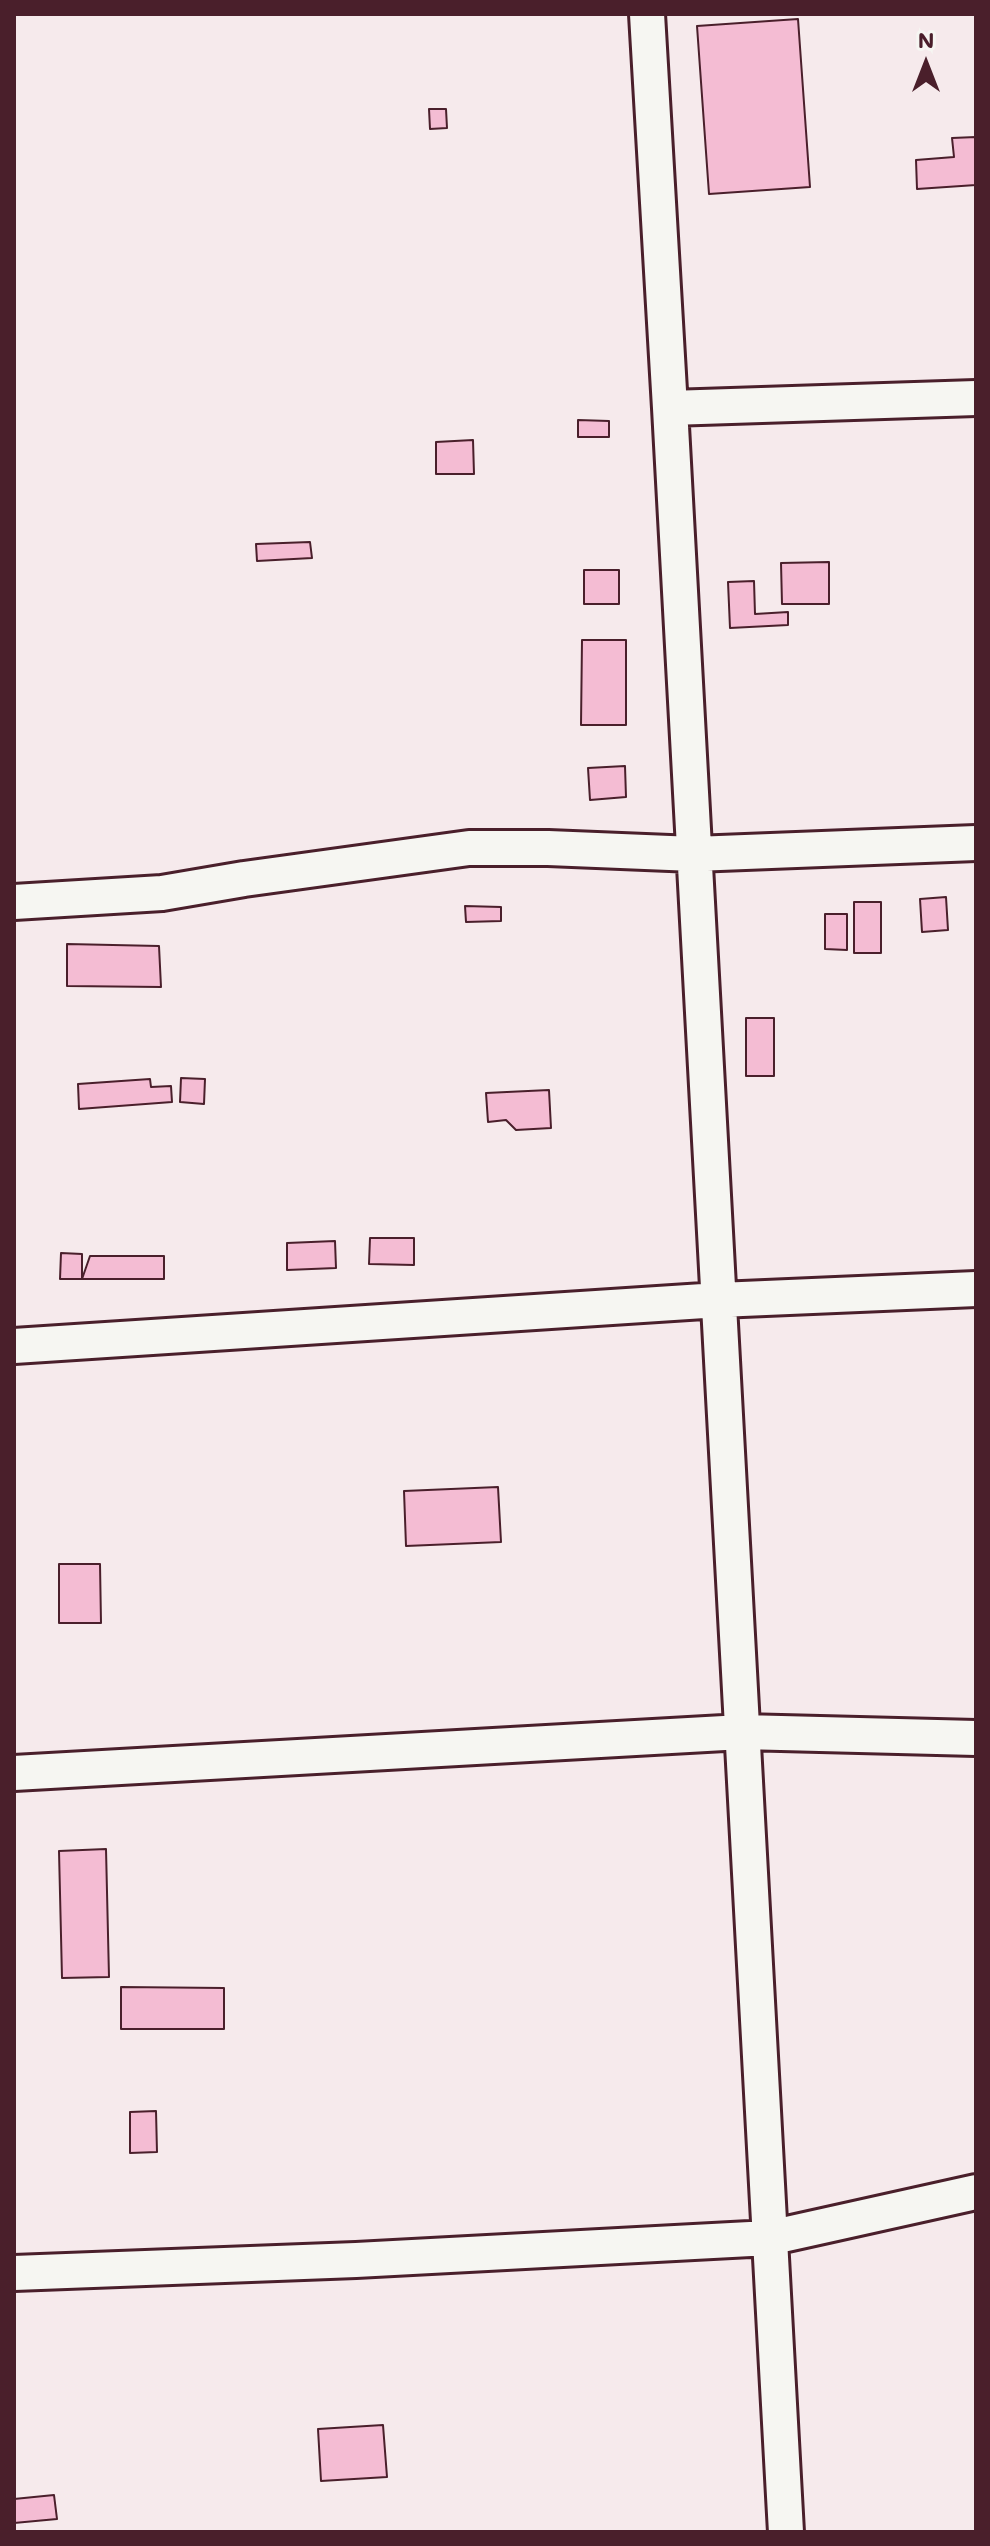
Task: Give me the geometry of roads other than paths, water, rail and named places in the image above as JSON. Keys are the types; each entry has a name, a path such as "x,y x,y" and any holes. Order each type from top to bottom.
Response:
{"street":[{"path":"647,14 786,2532"},
{"path":"670,408 976,398"},
{"path":"14,902 162,893 469,848 694,854 976,843"},
{"path":"14,1346 719,1300 976,1289"},
{"path":"14,1773 742,1732 976,1738"},
{"path":"14,2273 356,2260 769,2238 976,2192"}]}
